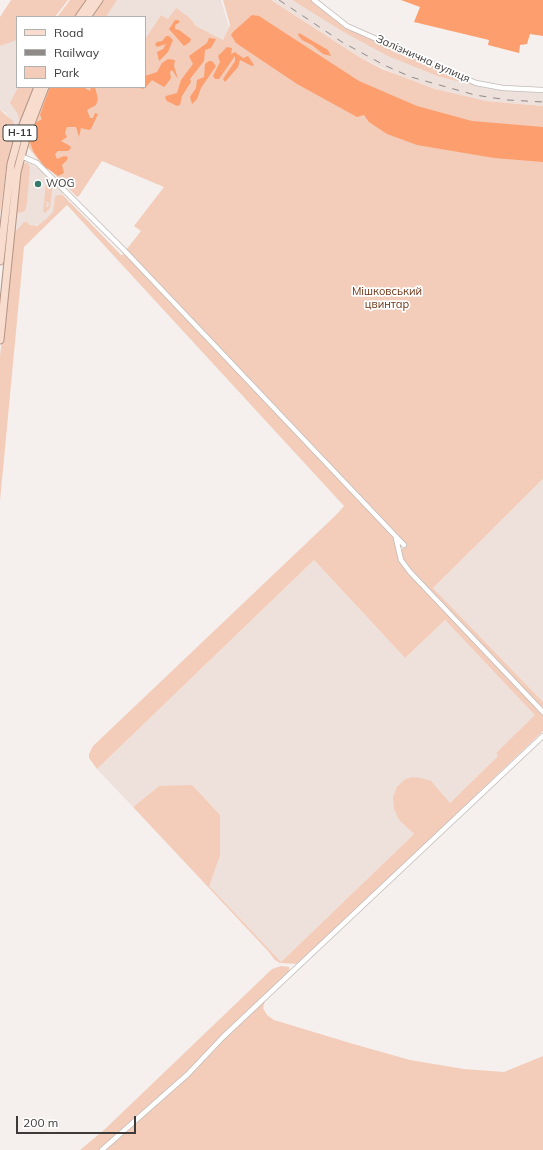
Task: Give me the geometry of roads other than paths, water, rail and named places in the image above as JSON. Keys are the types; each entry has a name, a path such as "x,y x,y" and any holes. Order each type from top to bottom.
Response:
{"main road":[{"path":"80,16 91,0"},
{"path":"88,16 99,0"},
{"name":"Н-11","path":"0,261 11,164 19,136 38,88"},
{"name":"Н-11","path":"0,340 14,196 21,156 36,108 45,88"}],"street":[{"name":"Залізнична вулиця","path":"314,0 346,26 476,83 503,88 543,90"},
{"path":"21,156 37,163 123,249 404,545"},
{"path":"396,536 401,560 410,572 543,712"},
{"path":"102,1150 188,1074 257,1005 543,736"}],"railway":[{"path":"279,0 342,42 384,65 411,77 475,95 508,100 543,102"}],"place":[{"name":"WOG","path":"38,184"}],"park label":[{"name":"Мішковський цвинтар","path":"387,298"}]}
